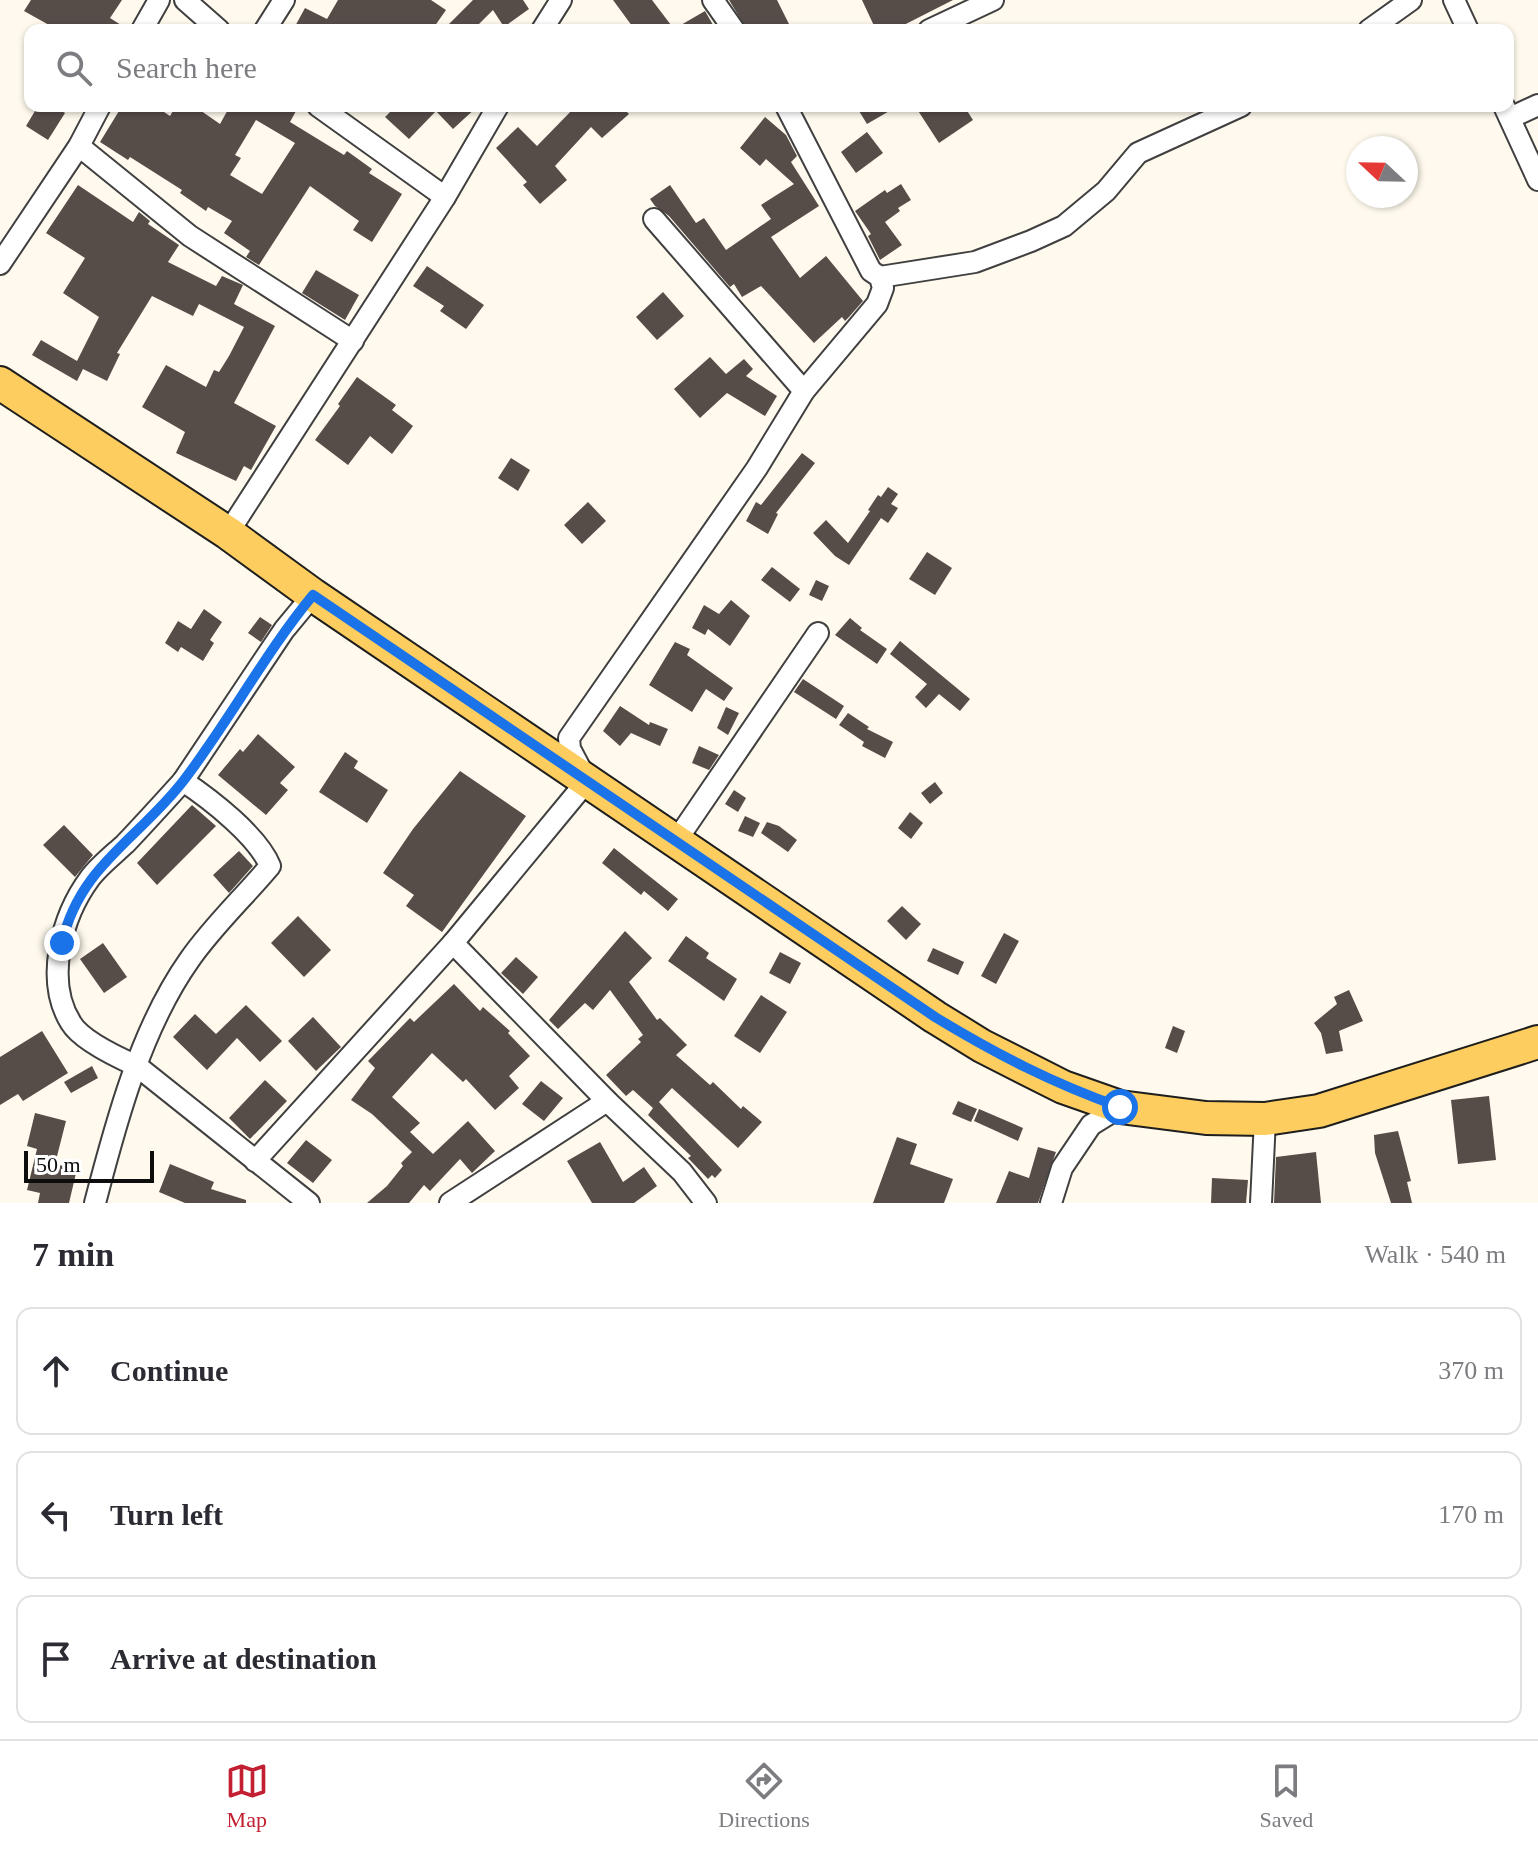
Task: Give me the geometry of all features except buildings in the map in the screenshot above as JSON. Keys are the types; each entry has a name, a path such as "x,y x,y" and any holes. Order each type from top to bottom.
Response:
{"main road":[{"path":"0,383 228,533 313,595 935,1017 982,1046 1063,1087 1120,1107 1206,1118 1265,1119 1319,1111 1538,1042"}],"street":[{"path":"145,24 159,0"},
{"path":"185,0 212,24"},
{"path":"269,24 284,0"},
{"path":"546,24 561,0"},
{"path":"713,0 730,24"},
{"path":"942,24 993,0"},
{"path":"1377,24 1411,0"},
{"path":"1454,0 1465,24"},
{"path":"1514,110 1538,105"},
{"path":"0,264 79,146 97,112"},
{"path":"326,112 445,197"},
{"path":"228,533 445,197 495,112"},
{"path":"255,1161 453,943 587,781 570,749 569,738 757,468 804,391 877,304 883,288 880,277 871,271 789,112"},
{"path":"880,277 975,262 1064,226 1106,191 1138,153 1228,112"},
{"path":"1507,112 1538,180"},
{"path":"79,146 190,236 353,341"},
{"path":"654,219 804,391"},
{"path":"309,1203 137,1066 72,1025 61,1001 58,972 66,924 91,877 183,781 284,630 313,595"},
{"path":"676,841 818,633"},
{"path":"95,1203 124,1095 163,1005 190,959 270,866 256,844 183,781"},
{"path":"453,943 607,1101 682,1172 706,1203"},
{"path":"1063,1087 1091,1125"},
{"path":"450,1203 607,1101"},
{"path":"1051,1203 1062,1168 1091,1125 1120,1107"},
{"path":"1261,1203 1265,1119"}],"route":[{"path":"62,943 74,905 91,877 183,781 284,630 313,595 935,1017 982,1046 1063,1087 1120,1107"}]}
